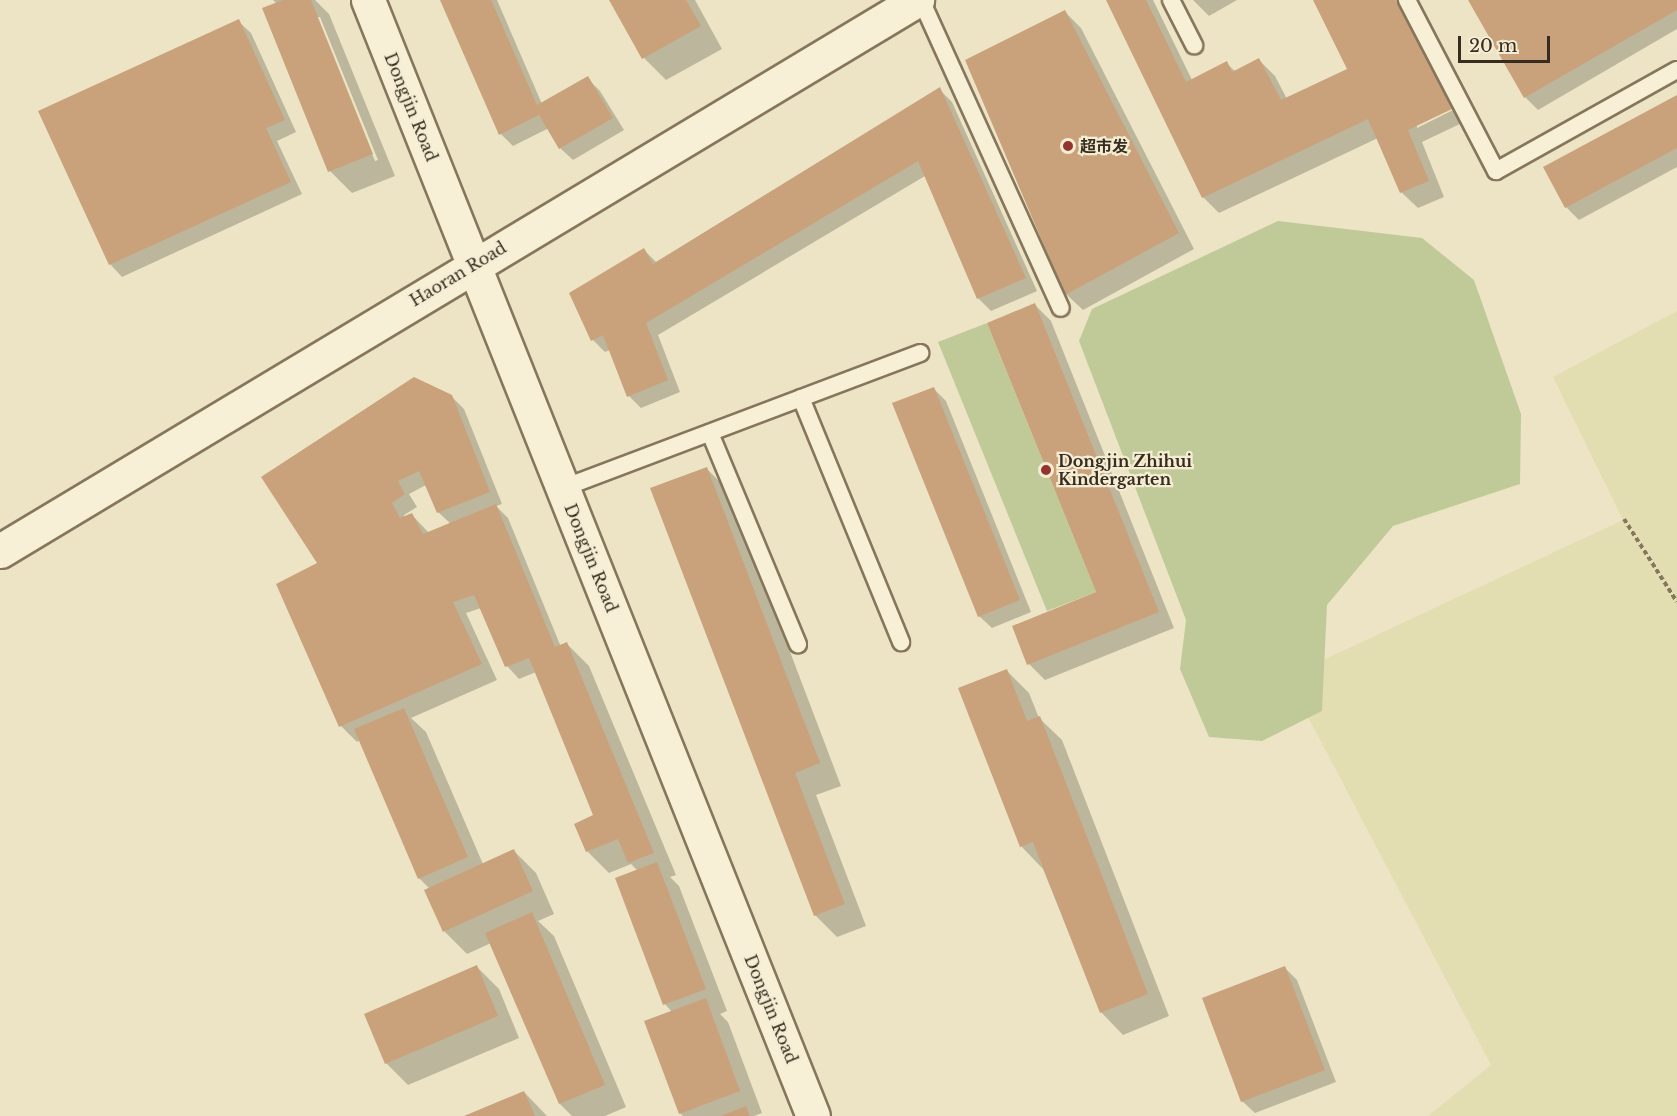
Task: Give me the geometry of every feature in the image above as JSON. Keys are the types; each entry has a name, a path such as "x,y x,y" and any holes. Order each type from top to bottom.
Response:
{"street":[{"name":"Dongjin Road","path":"368,0 813,1116"},
{"name":"Haoran Road","path":"0,551 474,264 919,0"}],"lane":[{"path":"919,0 1061,308"},
{"path":"1171,0 1194,45"},
{"path":"1407,0 1496,171 1677,70"},
{"path":"563,488 920,353"},
{"path":"801,398 901,642"},
{"path":"710,433 798,644"}],"path":[{"path":"1624,519 1677,602"}],"shaded area":[{"path":"1677,311 1677,1116 1428,1116 1491,1065 1287,677 1623,520 1553,377"}],"green space":[{"path":"1278,221 1422,238 1474,280 1521,414 1520,484 1393,526 1327,605 1322,711 1262,741 1209,737 1180,669 1186,620 1079,341 1092,309"},
{"path":"987,323 1096,592 1047,611 938,342"}],"building":[{"path":"283,0 311,0 373,154 328,172 262,8"},
{"path":"440,0 491,0 537,105 588,76 613,118 559,149 539,115 499,135"},
{"path":"609,0 686,0 701,26 642,59"},
{"path":"1106,0 1146,0 1186,82 1227,61 1232,72 1259,58 1281,100 1347,69 1313,0 1397,0 1452,109 1408,130 1429,181 1400,193 1368,119 1202,198"},
{"path":"1468,0 1677,0 1677,10 1524,98"},
{"name":"超市发","path":"1065,10 1179,233 1065,295 965,60"},
{"path":"239,19 285,120 266,128 291,182 109,265 38,111"},
{"path":"940,87 1026,278 977,299 918,161 646,323 668,380 627,397 603,335 591,341 569,293 644,248 653,264"},
{"path":"1677,95 1677,148 1565,208 1543,167"},
{"path":"1035,303 1159,612 1027,665 1012,626 1096,592 987,323"},
{"path":"414,377 452,395 490,492 437,513 419,471 398,481 405,494 392,503 400,518 412,513 423,534 496,504 555,647 567,642 654,853 628,863 618,839 586,852 574,824 593,815 529,658 505,667 474,595 453,602 482,664 339,727 276,584 317,563 261,477"},
{"path":"934,387 1020,600 978,617 892,403"},
{"path":"707,467 820,763 795,773 845,904 814,916 650,488"},
{"path":"1007,669 1027,721 1040,716 1148,994 1100,1013 1033,842 1020,847 958,688"},
{"path":"404,708 468,857 418,879 354,729"},
{"path":"514,849 533,891 443,932 424,890"},
{"path":"657,862 706,989 663,1005 615,878"},
{"path":"532,912 605,1085 559,1104 485,933"},
{"path":"477,965 498,1016 385,1064 364,1014"},
{"path":"1285,966 1325,1070 1241,1102 1202,998"},
{"path":"706,998 740,1091 679,1114 644,1021"},
{"path":"524,1091 535,1116 464,1116"},
{"path":"746,1106 750,1116 721,1116"}],"place":[{"name":"超市发","path":"1068,146"},
{"name":"Dongjin Zhihui Kindergarten","path":"1046,470"}]}
